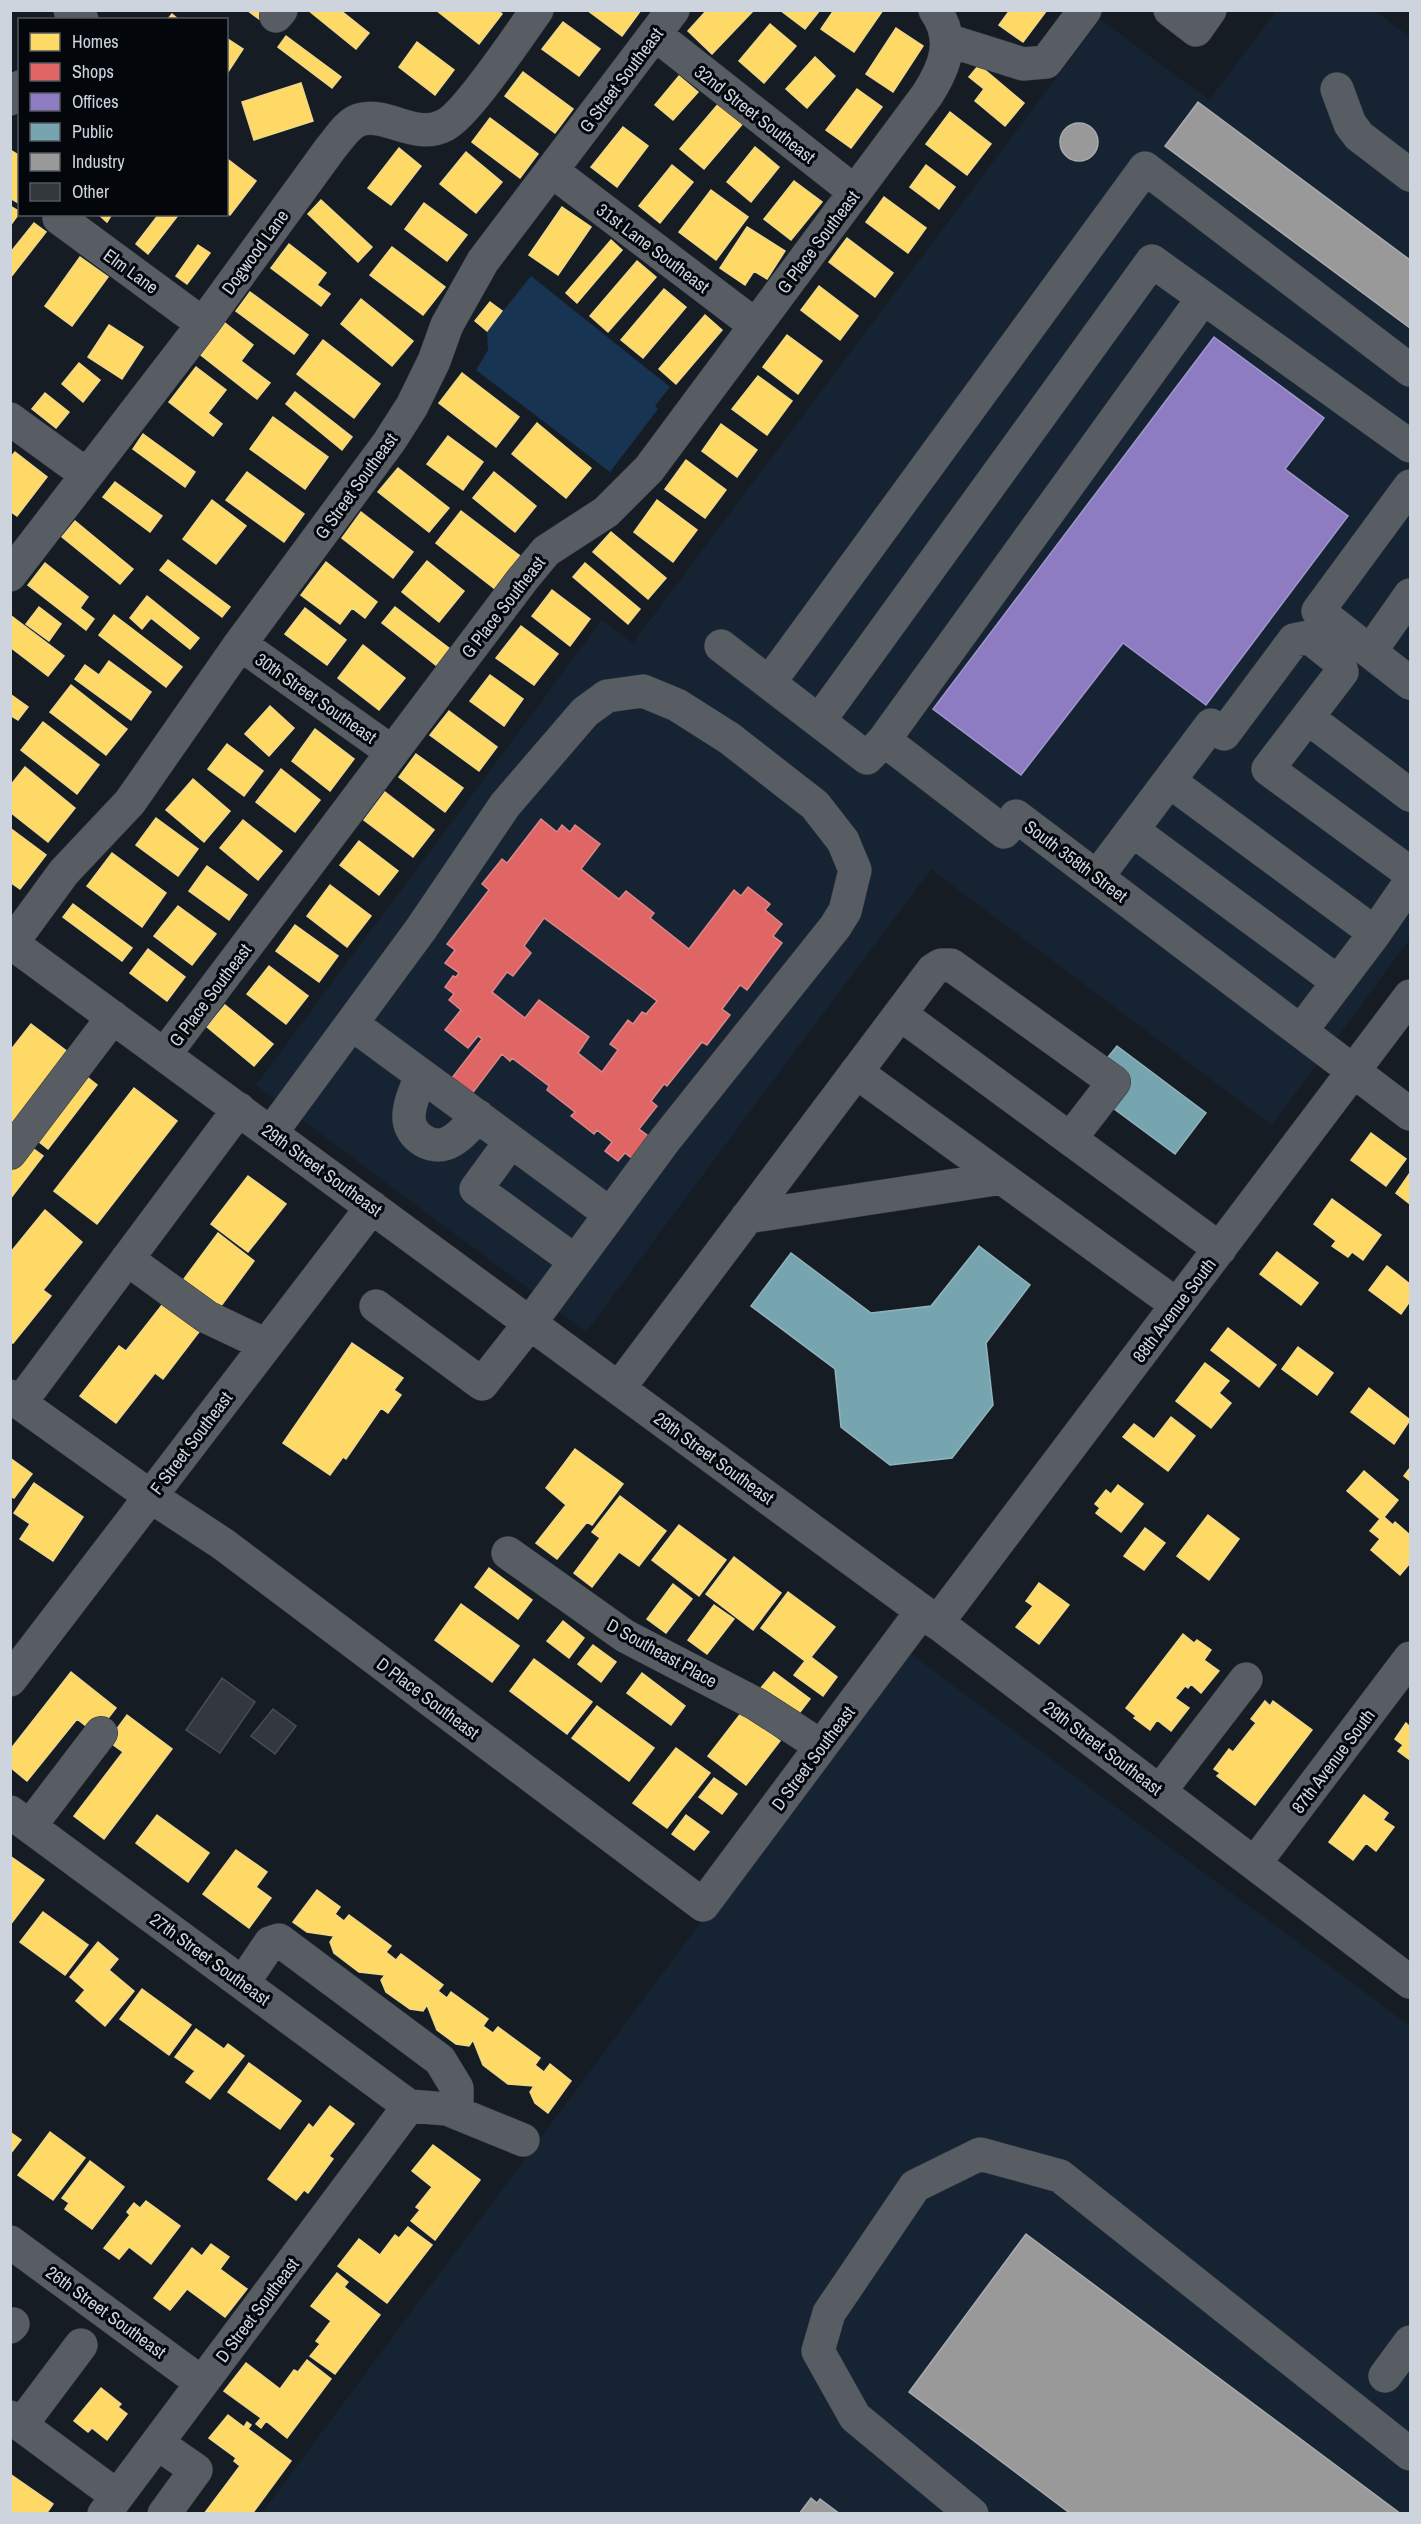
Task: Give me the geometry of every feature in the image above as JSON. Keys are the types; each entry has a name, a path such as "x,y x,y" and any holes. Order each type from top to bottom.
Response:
{"street":[{"name":"Dogwood Lane","path":"10,575 203,324 330,149 349,127 359,120 373,119 416,129 436,129 446,125 468,103 537,10"},
{"path":"941,25 1023,64 1046,62 1085,10"},
{"path":"1170,10 1196,30 1210,10"},
{"name":"G Street Southeast","path":"11,943 64,872 130,802 240,644 389,442 412,406 434,361 447,325 483,261 664,23"},
{"name":"32nd Street Southeast","path":"664,23 855,192"},
{"name":"G Place Southeast","path":"165,1054 536,562 554,544 591,524 636,483 927,95 945,62 941,25"},
{"path":"1337,89 1350,124 1359,136 1410,175"},
{"path":"769,683 1145,168 1410,370"},
{"name":"31st Lane Southeast","path":"552,171 755,325"},
{"name":"Elm Lane","path":"59,218 203,324"},
{"path":"819,721 1152,261 1410,446"},
{"path":"721,646 867,758 884,740 1203,298"},
{"path":"10,419 87,475"},
{"path":"1410,486 1318,611 1410,683"},
{"path":"1370,652 1410,595"},
{"path":"1097,877 1211,725 1224,734 1294,640 1309,637 1339,661 1342,672 1268,769 1409,870 1375,933 1301,1031"},
{"name":"30th Street Southeast","path":"240,644 392,752"},
{"path":"271,1133 421,929 505,805 585,712 607,696 643,691 677,705 771,768 815,805 843,841 855,870 845,911 836,927 665,1140 530,1323 482,1384 376,1306"},
{"path":"1308,718 1410,795"},
{"name":"South 358th Street","path":"884,740 1004,832 1016,816 1410,1114"},
{"path":"1169,781 1375,933"},
{"path":"1132,830 1338,982"},
{"name":"29th Street Southeast","path":"11,943 930,1617 1410,1982"},
{"path":"619,1388 933,970 941,965 951,965 1114,1082 1070,1139"},
{"name":"88th Avenue South","path":"930,1617 1177,1305 1410,996"},
{"path":"900,1014 1220,1249"},
{"path":"10,1152 113,1017"},
{"path":"352,1024 610,1214"},
{"path":"856,1072 1177,1305"},
{"path":"422,1075 408,1117 411,1129 419,1138 431,1144 445,1144 459,1136 478,1116"},
{"path":"15,1399 127,1259 239,1109"},
{"path":"511,1141 476,1189 575,1261"},
{"path":"747,1217 1002,1178"},
{"name":"F Street Southeast","path":"10,1680 372,1207"},
{"path":"127,1259 207,1317 266,1345"},
{"name":"D Place Southeast","path":"15,1399 150,1496 223,1544 703,1905"},
{"name":"D Southeast Place","path":"508,1553 625,1636 756,1704 821,1746"},
{"name":"D Street Southeast","path":"703,1905 821,1746 930,1617"},
{"name":"87th Avenue South","path":"1255,1863 1410,1658"},
{"path":"1160,1791 1246,1679"},
{"path":"20,1819 101,1734"},
{"name":"27th Street Southeast","path":"20,1819 410,2106"},
{"path":"243,1983 270,1943 279,1940 440,2060 457,2088 457,2113"},
{"path":"410,2106 447,2109 523,2140"},
{"name":"D Street Southeast","path":"110,2505 410,2106"},
{"path":"972,2514 855,2417 818,2350 829,2313 915,2186 980,2154 1060,2176 1410,2454"},
{"name":"26th Street Southeast","path":"10,2242 202,2383"},
{"path":"1385,2376 1410,2342"},
{"path":"81,2345 16,2421 110,2505"},
{"path":"157,2443 196,2470 164,2514"}],"shaded area":[{"path":"1276,11 1375,11 1410,37 1410,939 1272,1125 931,869 586,1332 256,1085 602,620 633,643 1100,19 1209,100"},
{"path":"531,276 670,387 655,406 658,409 610,472 476,370 488,350 487,331"},
{"path":"904,1649 1410,2026 1410,2513 261,2514"}],"building: Homes":[{"path":"247,10 265,10 259,19"},
{"path":"308,10 340,10 369,33 356,49"},
{"path":"436,10 497,10 502,14 479,44"},
{"path":"587,10 641,10 622,36"},
{"path":"707,10 750,10 752,12 712,54 688,31"},
{"path":"780,10 820,10 805,29"},
{"path":"834,10 883,10 854,52 821,29"},
{"path":"1010,10 1047,10 1023,42 999,25"},
{"path":"563,22 600,49 579,76 542,49"},
{"path":"770,24 796,46 764,83 739,61"},
{"path":"896,28 923,46 893,92 866,74"},
{"path":"286,36 341,77 332,88 278,47"},
{"path":"228,39 243,49 228,72"},
{"path":"417,42 454,70 435,95 399,67"},
{"path":"815,57 835,76 807,108 786,89"},
{"path":"979,65 1024,103 1005,126 975,101 984,89 969,77"},
{"path":"523,72 573,109 555,133 505,96"},
{"path":"679,76 698,92 673,120 655,105"},
{"path":"301,83 313,121 254,140 242,102"},
{"path":"857,89 882,107 851,148 826,130"},
{"path":"720,102 744,122 704,169 680,149"},
{"path":"950,112 991,144 967,175 926,144"},
{"path":"490,118 538,154 520,178 472,142"},
{"path":"623,127 648,146 617,187 591,167"},
{"path":"755,147 779,167 751,202 727,182"},
{"path":"399,148 421,166 391,205 368,188"},
{"path":"10,150 18,155 18,203 10,198"},
{"path":"466,152 502,182 476,213 440,184"},
{"path":"228,160 256,181 230,215 228,214"},
{"path":"672,165 693,182 660,223 639,206"},
{"path":"926,165 955,187 939,209 910,187"},
{"path":"794,181 822,202 791,240 764,219"},
{"path":"711,190 748,217 716,260 679,232"},
{"path":"884,197 926,228 908,253 866,222"},
{"path":"321,200 372,247 358,262 308,214"},
{"path":"424,203 467,235 447,261 405,229"},
{"path":"10,206 18,211 18,215 10,226"},
{"path":"562,207 591,227 558,275 529,255"},
{"path":"100,216 111,216 107,222"},
{"path":"157,216 177,216 148,254 136,244"},
{"path":"34,223 46,232 10,278 10,253"},
{"path":"747,227 785,251 767,279 754,271 745,285 720,268"},
{"path":"847,238 893,273 875,297 829,262"},
{"path":"611,240 622,250 577,303 566,293"},
{"path":"289,244 326,273 317,285 330,294 321,306 271,268"},
{"path":"198,245 210,253 187,284 176,276"},
{"path":"392,247 445,287 423,315 370,275"},
{"path":"80,257 108,277 72,326 45,306"},
{"path":"637,261 656,277 608,332 590,316"},
{"path":"819,286 858,316 840,340 801,310"},
{"path":"664,289 686,307 643,358 621,340"},
{"path":"250,292 308,335 294,354 236,311"},
{"path":"361,299 413,341 392,366 341,324"},
{"path":"490,302 502,311 487,331 475,321"},
{"path":"705,315 722,330 676,384 659,369"},
{"path":"225,323 253,345 241,361 270,383 257,399 201,355"},
{"path":"109,325 143,347 122,379 88,357"},
{"path":"787,335 822,361 798,394 763,367"},
{"path":"323,340 380,384 354,418 297,374"},
{"path":"79,363 100,380 83,402 62,384"},
{"path":"196,367 226,390 208,413 222,424 213,436 169,402"},
{"path":"462,373 519,417 496,447 439,403"},
{"path":"758,376 792,401 767,435 732,409"},
{"path":"295,392 352,437 342,450 286,404"},
{"path":"45,393 69,412 56,428 32,409"},
{"path":"273,417 328,457 305,489 250,449"},
{"path":"537,423 591,468 566,498 512,454"},
{"path":"721,424 757,450 737,477 702,451"},
{"path":"143,434 195,472 185,487 133,449"},
{"path":"448,436 483,462 463,490 427,464"},
{"path":"15,452 47,477 17,516 10,511 10,458"},
{"path":"686,460 726,490 705,518 665,489"},
{"path":"398,468 449,508 429,532 378,492"},
{"path":"247,472 304,514 284,542 226,500"},
{"path":"494,472 536,506 515,532 473,498"},
{"path":"115,482 162,516 150,532 103,497"},
{"path":"212,500 246,526 216,564 183,539"},
{"path":"657,500 697,530 673,562 634,532"},
{"path":"461,511 520,556 495,589 436,543"},
{"path":"361,512 413,552 393,578 342,538"},
{"path":"75,521 133,569 120,584 62,537"},
{"path":"611,532 666,578 648,599 593,552"},
{"path":"168,560 230,607 222,617 160,570"},
{"path":"427,561 464,591 439,622 402,592"},
{"path":"326,562 377,602 365,618 352,608 340,624 301,595"},
{"path":"45,563 88,597 80,608 94,619 86,630 28,585"},
{"path":"585,563 640,609 628,624 573,577"},
{"path":"552,590 590,619 570,646 532,616"},
{"path":"147,596 199,638 190,649 151,618 142,629 130,618"},
{"path":"39,607 61,624 49,641 26,624"},
{"path":"395,607 450,649 437,666 382,623"},
{"path":"305,608 346,640 327,665 285,634"},
{"path":"10,615 64,656 48,676 10,647"},
{"path":"114,615 182,667 166,687 99,635"},
{"path":"521,626 558,654 534,685 496,658"},
{"path":"363,645 405,678 379,710 338,678"},
{"path":"109,661 151,692 131,720 75,679 85,665 99,675"},
{"path":"490,675 523,699 504,726 470,701"},
{"path":"71,685 127,729 106,755 50,712"},
{"path":"10,694 28,707 18,720 10,715"},
{"path":"270,706 294,728 269,756 245,734"},
{"path":"449,711 497,747 479,771 430,735"},
{"path":"43,722 99,765 77,794 21,750"},
{"path":"315,729 354,759 330,791 292,761"},
{"path":"227,744 263,771 244,796 208,769"},
{"path":"416,754 463,788 445,812 399,777"},
{"path":"25,767 75,808 48,842 10,812 10,786"},
{"path":"281,769 320,800 295,832 256,802"},
{"path":"193,779 230,811 204,842 166,810"},
{"path":"385,792 434,830 413,857 364,820"},
{"path":"156,818 198,849 178,876 136,845"},
{"path":"243,820 282,851 258,880 220,848"},
{"path":"10,828 46,855 20,889 10,882"},
{"path":"359,841 398,871 379,895 340,865"},
{"path":"112,853 166,893 142,927 87,886"},
{"path":"207,866 247,895 229,920 189,891"},
{"path":"330,885 371,916 347,947 307,916"},
{"path":"73,904 132,948 122,961 63,917"},
{"path":"178,906 216,934 192,965 154,936"},
{"path":"295,925 338,956 319,982 276,951"},
{"path":"148,949 185,977 167,1001 130,973"},
{"path":"269,966 308,996 286,1024 247,994"},
{"path":"225,1005 273,1044 254,1066 207,1027"},
{"path":"31,1024 73,1056 10,1137 10,1051"},
{"path":"82,1073 97,1085 48,1149 33,1137"},
{"path":"134,1088 177,1121 97,1224 54,1191"},
{"path":"1371,1133 1406,1159 1386,1186 1351,1160"},
{"path":"27,1144 43,1156 10,1199 10,1167"},
{"path":"1410,1173 1410,1204 1396,1193"},
{"path":"248,1176 286,1204 248,1252 211,1224"},
{"path":"1332,1199 1381,1235 1363,1260 1352,1252 1348,1257 1332,1246 1336,1241 1314,1224"},
{"path":"45,1210 82,1242 43,1290 51,1296 13,1343 10,1342 10,1253"},
{"path":"218,1233 254,1261 218,1310 181,1283"},
{"path":"1277,1252 1318,1283 1301,1305 1260,1274"},
{"path":"1387,1266 1410,1284 1410,1301 1401,1314 1369,1290"},
{"path":"166,1300 202,1328 163,1379 155,1373 116,1423 80,1396 119,1346 126,1351"},
{"path":"1228,1328 1276,1365 1259,1387 1211,1350"},
{"path":"352,1343 403,1378 394,1390 401,1395 388,1413 381,1408 346,1459 343,1457 330,1475 283,1443"},
{"path":"1298,1347 1333,1373 1317,1395 1282,1369"},
{"path":"1205,1363 1229,1381 1219,1393 1231,1403 1211,1428 1176,1401"},
{"path":"1369,1388 1410,1420 1394,1444 1351,1412"},
{"path":"1171,1417 1195,1436 1168,1471 1123,1437 1134,1424 1154,1439"},
{"path":"575,1449 623,1484 592,1525 587,1522 557,1559 536,1543 566,1505 546,1488"},
{"path":"10,1458 32,1474 14,1498 10,1496"},
{"path":"1410,1468 1410,1481 1404,1476"},
{"path":"1364,1471 1398,1500 1384,1517 1393,1525 1395,1522 1410,1535 1410,1563 1400,1575 1371,1550 1380,1539 1370,1531 1380,1519 1347,1491"},
{"path":"34,1483 83,1517 53,1561 20,1539 30,1524 14,1513"},
{"path":"1118,1485 1143,1504 1121,1532 1096,1513 1100,1508 1095,1504 1106,1490 1111,1494"},
{"path":"620,1496 666,1531 639,1566 619,1552 592,1587 574,1573 600,1538 592,1532"},
{"path":"1208,1515 1239,1539 1209,1580 1177,1556"},
{"path":"679,1525 726,1560 699,1596 652,1560"},
{"path":"1145,1528 1165,1543 1144,1570 1124,1556"},
{"path":"734,1557 781,1593 753,1630 706,1594"},
{"path":"489,1568 532,1600 518,1619 475,1587"},
{"path":"1039,1583 1069,1605 1039,1644 1016,1627 1033,1606 1026,1601"},
{"path":"673,1584 692,1599 666,1633 647,1619"},
{"path":"788,1592 835,1627 811,1657 837,1677 823,1696 794,1675 805,1661 761,1628"},
{"path":"461,1604 519,1646 492,1682 435,1640"},
{"path":"714,1605 734,1619 707,1654 688,1640"},
{"path":"563,1621 584,1638 569,1658 547,1641"},
{"path":"1183,1634 1194,1643 1197,1640 1211,1650 1204,1660 1219,1671 1201,1693 1191,1684 1188,1688 1185,1686 1175,1698 1189,1708 1171,1731 1157,1720 1150,1730 1134,1718 1136,1716 1126,1708"},
{"path":"593,1645 616,1662 601,1682 578,1664"},
{"path":"534,1659 592,1702 567,1734 510,1691"},
{"path":"71,1672 116,1708 96,1734 77,1719 27,1781 10,1767 10,1750"},
{"path":"774,1672 810,1699 797,1716 760,1689"},
{"path":"642,1673 685,1706 671,1725 627,1693"},
{"path":"1265,1701 1270,1706 1273,1701 1312,1730 1255,1805 1217,1776 1220,1773 1214,1769 1229,1749 1233,1752 1256,1723 1251,1719"},
{"path":"597,1706 654,1748 629,1781 572,1738"},
{"path":"742,1712 780,1741 746,1785 708,1756"},
{"path":"127,1715 172,1749 104,1839 74,1816 123,1752 108,1741"},
{"path":"1406,1723 1410,1727 1410,1760 1398,1751 1403,1745 1395,1739"},
{"path":"676,1748 710,1773 667,1828 633,1803"},
{"path":"714,1778 737,1794 722,1814 699,1797"},
{"path":"1364,1795 1388,1813 1383,1820 1394,1827 1376,1851 1366,1843 1353,1860 1329,1842"},
{"path":"157,1815 209,1853 188,1882 136,1843"},
{"path":"686,1815 709,1832 694,1850 672,1834"},
{"path":"236,1850 267,1872 256,1887 271,1898 249,1928 203,1894"},
{"path":"10,1856 44,1880 10,1925"},
{"path":"317,1890 340,1907 335,1914 344,1921 349,1915 391,1946 386,1952 396,1960 401,1954 443,1985 438,1991 447,1998 451,1992 488,2019 483,2026 493,2033 498,2027 540,2058 535,2065 544,2072 550,2064 571,2081 548,2113 535,2103 530,2092 534,2086 508,2084 483,2065 473,2040 469,2046 456,2044 437,2030 427,2005 423,2011 410,2009 386,1992 381,1980 385,1975 359,1972 334,1953 330,1942 334,1936 307,1932 293,1922"},
{"path":"43,1912 88,1945 65,1975 20,1942"},
{"path":"98,1942 118,1959 109,1970 134,1991 105,2026 76,2001 85,1990 70,1977"},
{"path":"142,1989 191,2025 169,2055 120,2019"},
{"path":"196,2029 224,2049 228,2044 244,2056 210,2099 186,2082 195,2071 175,2057"},
{"path":"249,2063 301,2101 280,2129 228,2092"},
{"path":"330,2106 354,2124 329,2156 333,2159 308,2193 304,2190 296,2200 268,2179 309,2124 313,2128"},
{"path":"10,2132 21,2140 10,2154"},
{"path":"50,2132 85,2158 53,2200 18,2175"},
{"path":"433,2145 480,2180 435,2240 411,2221 420,2210 416,2207 432,2187 412,2171"},
{"path":"90,2161 124,2187 92,2229 65,2209 69,2203 62,2198"},
{"path":"146,2201 180,2226 151,2264 129,2247 119,2259 104,2248 130,2215 127,2212 134,2203 140,2208"},
{"path":"408,2227 432,2245 387,2303 338,2266 359,2239 380,2255 395,2235 399,2238"},
{"path":"211,2244 229,2257 220,2269 247,2289 225,2317 187,2289 170,2310 154,2298 192,2248 202,2256"},
{"path":"337,2273 348,2282 344,2287 380,2315 335,2374 310,2356 320,2344 316,2341 331,2321 311,2306"},
{"path":"307,2360 331,2379 287,2438 266,2421 261,2428 256,2424 261,2418 224,2391 246,2363 280,2389 294,2370 298,2372"},
{"path":"101,2388 121,2404 118,2407 127,2414 107,2440 92,2428 88,2432 74,2421"},
{"path":"228,2415 244,2427 247,2422 251,2425 248,2429 291,2461 252,2514 204,2514 240,2466 234,2461 236,2458 209,2438"},
{"path":"10,2474 53,2504 46,2514 10,2514"}],"building: Shops":[{"path":"541,819 557,832 562,825 570,832 575,825 600,844 581,869 619,899 626,891 654,913 650,918 689,949 734,890 741,896 748,887 770,904 765,910 782,924 773,936 782,943 747,990 740,985 722,1009 730,1015 707,1045 702,1042 667,1086 664,1084 651,1101 657,1106 639,1129 655,1141 638,1163 625,1153 618,1161 605,1151 612,1142 597,1130 594,1134 571,1116 575,1112 547,1090 549,1086 512,1058 510,1061 502,1054 468,1099 448,1083 482,1039 478,1036 468,1048 445,1030 461,1010 449,1000 454,994 445,987 453,976 456,977 459,973 445,963 455,950 447,944 489,890 482,884 502,859 507,863","holes":["544,918 657,1001 646,1014 642,1012 633,1024 628,1020 610,1044 618,1050 602,1072 578,1053 589,1037 539,1000 525,1018 492,992 507,972 513,976 531,953 524,946"]}],"building: Offices":[{"path":"1214,337 1324,418 1285,469 1348,516 1206,705 1123,643 1021,775 933,709"}],"building: Public":[{"path":"1117,1046 1206,1113 1175,1154 1113,1108 1100,1067"},
{"path":"979,1246 1030,1285 986,1343 993,1405 952,1458 890,1465 841,1427 835,1369 751,1306 791,1253 871,1313 931,1306"}],"building: Industry":[{"path":"1198,102 1410,260 1410,328 1165,146"},
{"path":"1079,123 1092,129 1098,142 1092,155 1079,161 1066,155 1060,142 1066,129"},
{"path":"1026,2234 1401,2514 1071,2514 909,2392"},
{"path":"811,2498 817,2503 820,2499 840,2514 799,2514"}],"building: Other":[{"path":"222,1678 255,1702 220,1753 186,1730"},
{"path":"273,1709 296,1726 275,1754 251,1736"}]}
